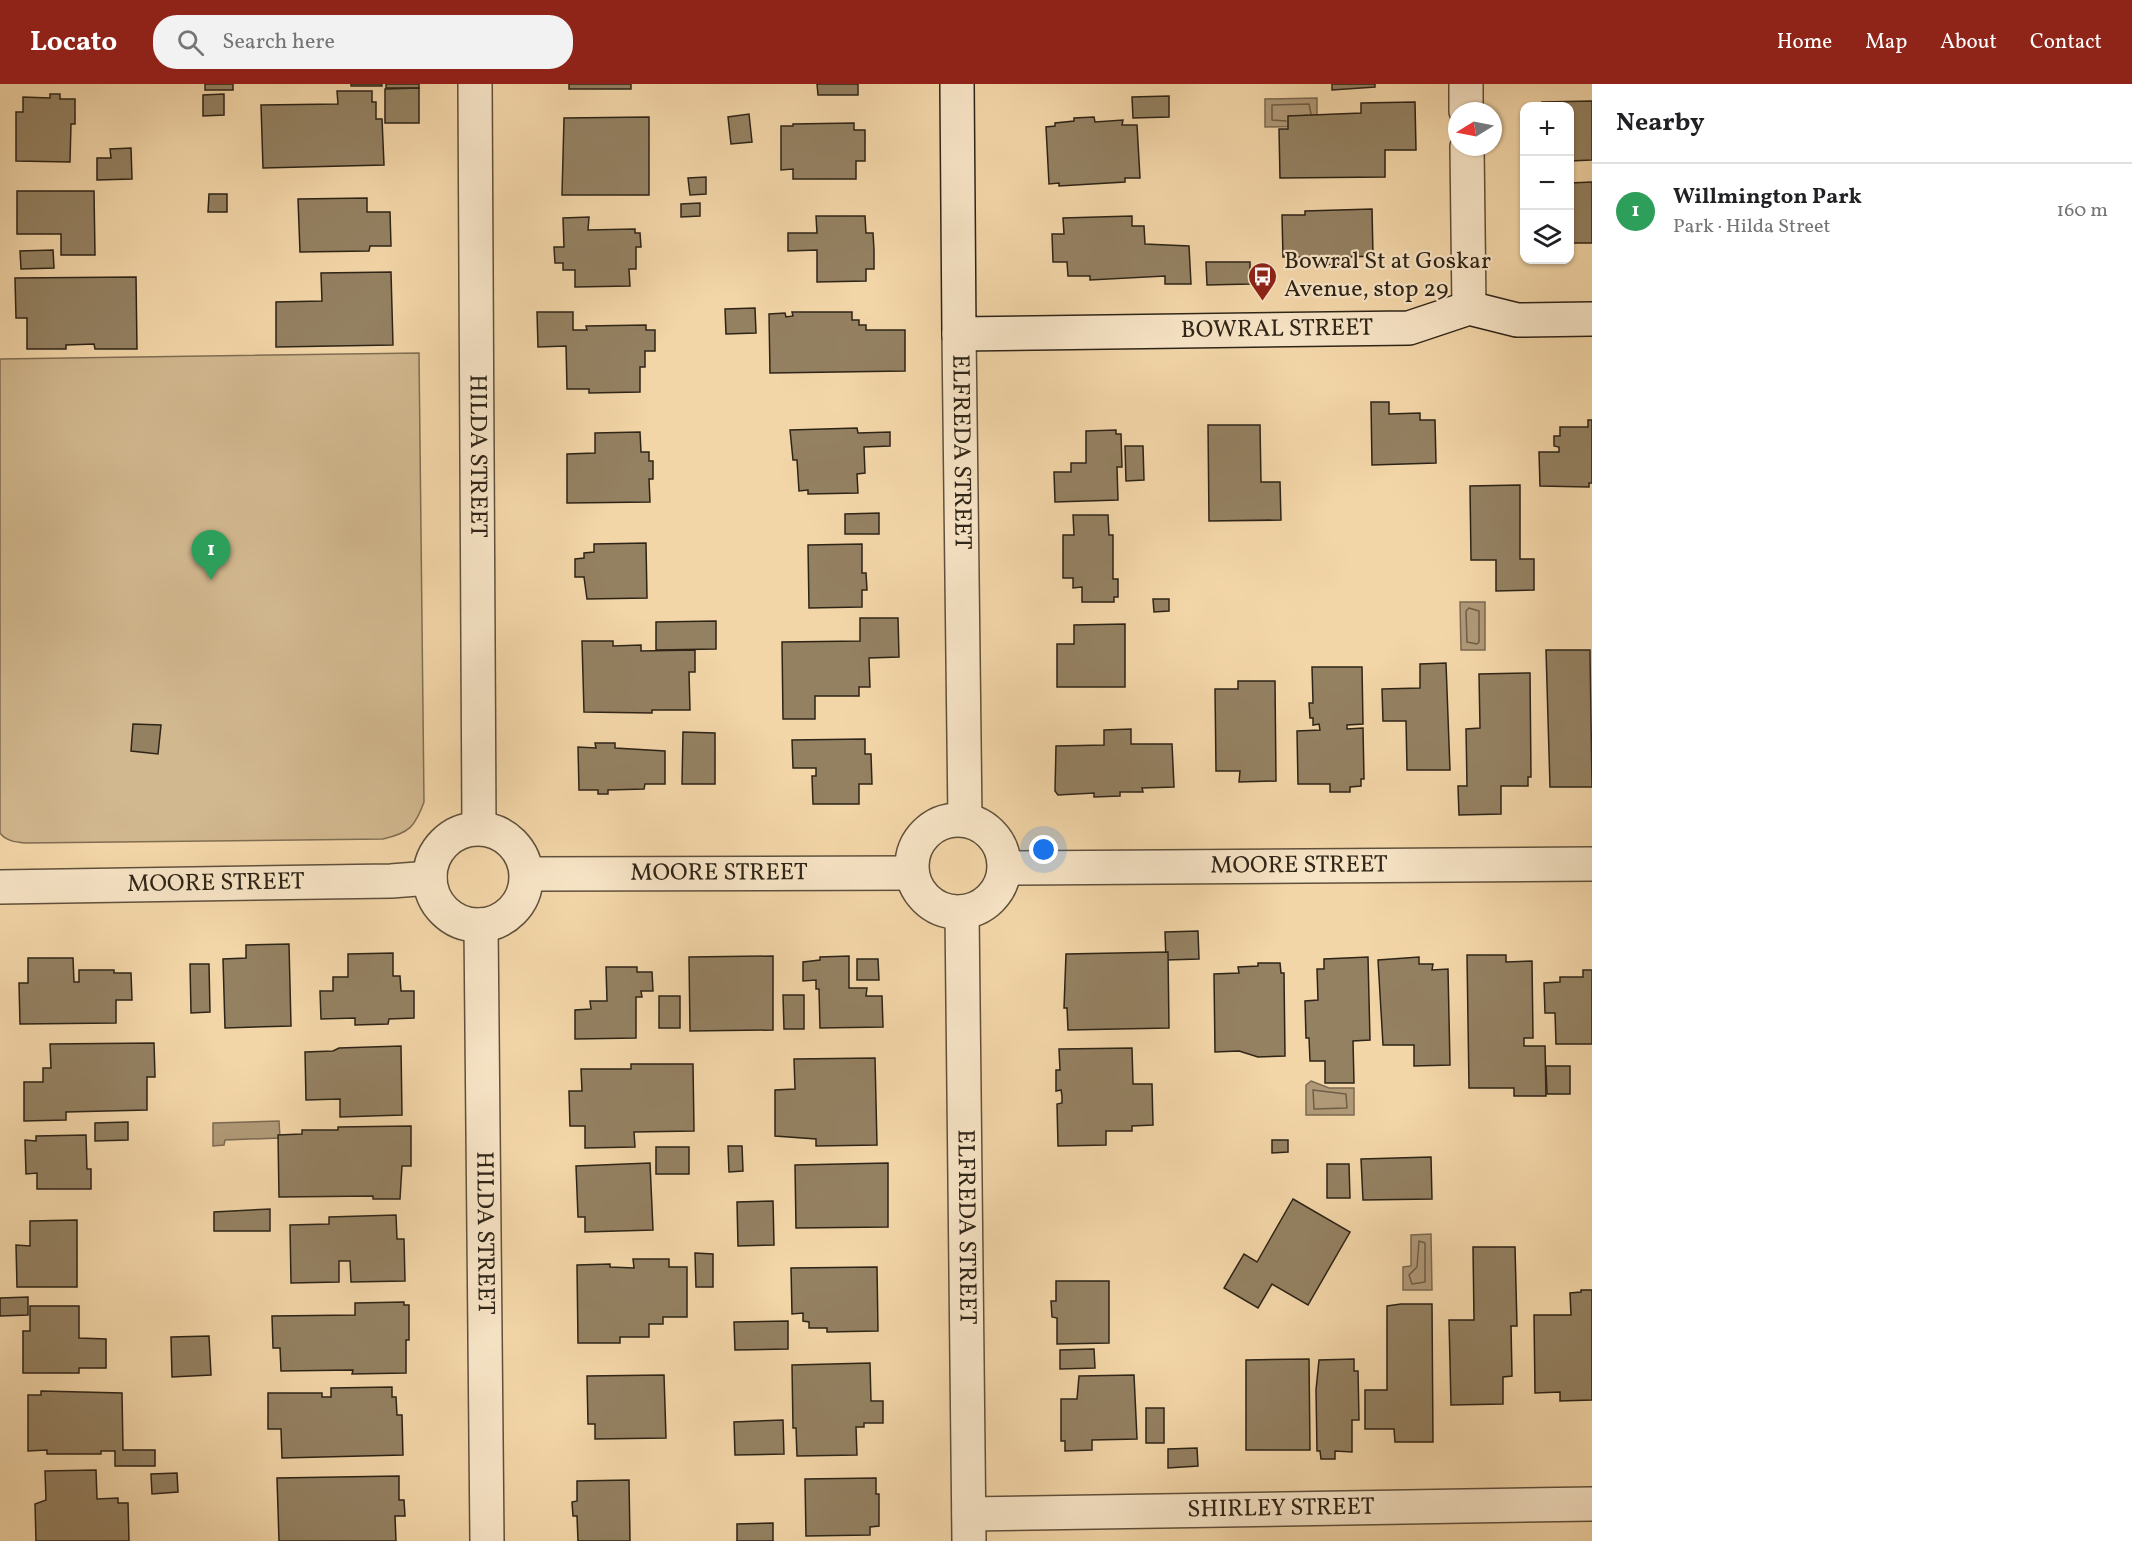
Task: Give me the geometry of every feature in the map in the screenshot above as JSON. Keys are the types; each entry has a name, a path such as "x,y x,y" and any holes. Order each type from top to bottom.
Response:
{"street":[{"name":"HILDA STREET","path":"475,84 479,828"},
{"name":"ELFREDA STREET","path":"957,84 965,820"},
{"path":"1466,84 1466,102"},
{"path":"1467,156 1469,308 1517,320 1592,319"},
{"name":"BOWRAL STREET","path":"959,334 1409,328 1469,308"},
{"path":"951,820 965,820 989,831 998,842 1005,868 996,893 975,909 962,912 949,911 924,898 912,873 912,858 926,833 951,820"},
{"path":"479,828 507,837 517,848 527,874 525,889 519,903 496,922 481,925 466,923 452,917 437,899 430,878 432,862 439,848 450,837 464,830 479,828"},
{"name":"MOORE STREET","path":"1005,868 1592,864"},
{"name":"MOORE STREET","path":"527,874 912,873"},
{"name":"MOORE STREET","path":"0,887 391,881 430,878"},
{"name":"ELFREDA STREET","path":"962,912 969,1528"},
{"name":"HILDA STREET","path":"481,925 487,1541"},
{"name":"SHIRLEY STREET","path":"969,1528 1592,1504"}],"shaded area":[{"path":"419,353 424,802 410,828 383,839 25,843 11,841 2,836 0,833 0,359"}],"water":[{"path":"1317,98 1317,126 1265,127 1265,99"},
{"path":"1460,602 1485,602 1485,650 1461,650"},
{"path":"1311,1081 1329,1088 1354,1088 1354,1115 1306,1115 1306,1085"},
{"path":"279,1121 280,1138 225,1140 224,1145 213,1146 213,1123"},
{"path":"1431,1234 1432,1290 1403,1290 1403,1267 1411,1266 1411,1235"}],"building":[{"path":"205,84 233,84 233,90 205,90"},
{"path":"351,84 382,84 382,86 351,86"},
{"path":"386,84 419,84 419,88 386,88"},
{"path":"569,84 631,84 631,89 569,89"},
{"path":"817,84 858,84 858,95 818,95"},
{"path":"1332,84 1375,84 1375,87 1332,90"},
{"path":"419,88 419,123 385,123 385,89"},
{"path":"337,91 372,91 372,102 376,102 376,119 382,119 384,165 263,168 261,105 338,104"},
{"path":"50,94 60,94 60,99 75,99 75,124 71,124 70,162 16,161 16,112 23,112 23,97 50,98"},
{"path":"224,94 224,115 203,116 203,95"},
{"path":"1169,96 1169,117 1133,118 1132,97"},
{"path":"1592,101 1592,160 1574,161 1574,102 1542,102"},
{"path":"1415,102 1416,150 1385,150 1385,177 1280,178 1279,129 1288,129 1288,116 1361,113 1361,103"},
{"path":"749,114 752,142 731,144 728,117"},
{"path":"649,117 649,195 562,195 564,118"},
{"path":"1094,117 1095,122 1123,120 1122,125 1137,125 1140,178 1125,178 1125,182 1059,186 1059,183 1049,184 1046,127 1055,126 1055,123 1074,121 1074,118"},
{"path":"854,123 854,130 865,130 865,161 856,161 856,179 793,179 793,169 781,170 781,126"},
{"path":"131,148 132,179 97,180 97,158 111,158 110,149"},
{"path":"706,177 706,194 690,195 688,178"},
{"path":"1592,182 1592,243 1574,243 1574,183"},
{"path":"17,191 94,191 95,255 61,255 61,234 17,234"},
{"path":"209,194 227,194 227,212 208,212"},
{"path":"367,198 367,212 390,212 391,246 370,246 369,251 300,252 298,199"},
{"path":"700,203 700,216 681,217 681,204"},
{"path":"1372,209 1373,256 1350,257 1350,264 1323,265 1323,257 1283,257 1282,215 1305,215 1305,211"},
{"path":"816,216 865,216 866,233 873,233 874,250 874,269 866,269 866,281 817,282 817,250 788,251 788,233 817,233"},
{"path":"1132,216 1132,226 1144,226 1145,244 1189,246 1191,284 1165,284 1165,276 1090,280 1090,276 1068,276 1067,262 1053,262 1052,234 1064,234 1063,218"},
{"path":"589,217 588,230 635,229 635,233 640,233 641,247 636,247 636,269 629,269 630,286 575,287 575,270 563,270 563,263 555,263 554,247 564,247 563,218"},
{"path":"53,250 54,268 21,269 20,251"},
{"path":"1206,262 1250,262 1250,284 1207,285"},
{"path":"391,272 393,345 276,347 276,302 322,301 321,273"},
{"path":"136,277 137,349 95,349 94,344 66,345 66,349 27,349 27,318 16,318 15,278"},
{"path":"755,308 756,333 726,334 725,309"},
{"path":"537,312 573,312 573,330 587,330 586,326 646,325 646,330 655,330 655,351 645,351 645,367 640,367 640,392 589,393 589,389 567,389 566,346 538,347"},
{"path":"792,312 852,312 852,320 859,320 859,325 866,325 866,330 905,330 905,371 770,373 769,314 785,313 786,317 793,316"},
{"path":"1371,402 1389,402 1389,414 1420,413 1420,420 1435,420 1436,463 1372,465"},
{"path":"1588,420 1592,420 1592,483 1589,483 1589,487 1540,486 1539,452 1559,452 1559,447 1554,446 1554,436 1560,436 1560,427 1588,427"},
{"path":"1208,425 1260,425 1261,482 1280,482 1281,520 1209,521"},
{"path":"857,428 858,433 890,432 890,446 864,447 865,473 857,474 858,493 808,494 808,490 799,491 797,460 793,460 790,430"},
{"path":"1116,430 1116,434 1121,434 1122,467 1117,467 1118,500 1055,502 1054,472 1071,472 1071,463 1086,463 1086,431"},
{"path":"640,432 641,452 649,452 649,461 653,461 653,479 649,479 650,502 567,503 567,454 595,453 595,433"},
{"path":"1125,446 1143,446 1144,480 1126,481"},
{"path":"1520,485 1520,559 1534,559 1534,590 1496,591 1496,560 1471,560 1470,486"},
{"path":"879,513 879,534 845,534 845,514"},
{"path":"1073,515 1108,515 1109,535 1113,535 1113,579 1118,579 1118,597 1114,597 1114,602 1082,602 1082,587 1073,588 1073,578 1063,578 1063,535 1074,535"},
{"path":"646,543 647,598 587,599 584,577 575,577 575,559 584,558 584,553 594,552 594,544"},
{"path":"862,544 862,573 866,573 867,590 862,590 862,607 809,608 808,545"},
{"path":"1153,599 1169,599 1169,611 1154,612"},
{"path":"860,618 898,618 899,657 869,658 870,687 859,687 859,696 815,696 815,719 783,719 782,642 860,641"},
{"path":"716,621 716,649 656,650 656,622"},
{"path":"1125,624 1125,687 1057,687 1057,644 1074,644 1074,625"},
{"path":"582,641 613,641 613,646 641,645 641,651 695,650 695,672 689,672 690,710 652,710 652,713 584,712"},
{"path":"1546,650 1590,650 1592,787 1550,787"},
{"path":"1446,663 1450,770 1407,770 1406,721 1383,721 1382,689 1420,688 1420,664"},
{"path":"1312,667 1362,667 1363,724 1347,725 1347,729 1363,728 1364,779 1361,779 1361,786 1350,787 1350,792 1330,792 1330,784 1298,784 1297,731 1320,730 1319,724 1313,725 1313,718 1310,718 1309,703 1313,703"},
{"path":"1530,673 1531,777 1528,777 1528,786 1501,786 1501,814 1459,815 1458,786 1467,786 1466,729 1480,728 1479,674"},
{"path":"1238,681 1275,681 1276,781 1239,782 1240,771 1216,771 1215,689 1238,689"},
{"path":"133,724 161,725 158,754 131,751"},
{"path":"1131,729 1131,744 1172,744 1174,787 1142,788 1143,792 1120,792 1120,796 1094,797 1094,793 1058,795 1055,791 1056,746 1104,745 1104,730"},
{"path":"683,732 715,733 715,784 682,784"},
{"path":"865,739 865,754 871,754 872,784 859,784 859,804 813,804 812,776 816,776 816,768 793,768 792,740"},
{"path":"595,743 615,743 615,748 665,751 665,784 645,784 644,789 608,790 608,794 598,794 598,790 579,790 578,747 596,748"},
{"path":"1198,931 1199,959 1166,960 1165,932"},
{"path":"289,944 291,1026 225,1028 223,959 246,958 246,945"},
{"path":"1168,952 1169,1028 1068,1030 1067,1008 1064,1008 1066,954"},
{"path":"393,953 393,976 400,976 401,991 414,991 414,1018 389,1019 388,1024 355,1025 355,1018 321,1019 320,991 333,991 333,977 348,977 348,954"},
{"path":"1467,955 1506,955 1506,962 1532,961 1533,1038 1524,1038 1524,1046 1545,1046 1546,1096 1514,1096 1514,1088 1469,1088"},
{"path":"773,956 773,1030 690,1031 689,957"},
{"path":"849,956 849,988 867,988 866,996 882,996 883,1027 820,1028 819,989 816,989 816,980 803,981 803,962 820,960 820,957"},
{"path":"1368,957 1370,1040 1353,1041 1354,1083 1325,1083 1325,1061 1310,1061 1309,1038 1306,1038 1305,1001 1318,1000 1317,969 1324,969 1324,959"},
{"path":"1419,957 1419,964 1433,964 1432,970 1448,969 1450,1065 1414,1066 1414,1045 1383,1045 1378,960"},
{"path":"28,958 73,958 74,982 79,982 79,970 114,970 114,973 131,973 132,1000 116,1000 116,1023 20,1024 19,983 28,983"},
{"path":"857,959 878,959 879,980 857,980"},
{"path":"1258,963 1280,963 1281,973 1284,973 1285,1056 1258,1057 1239,1051 1215,1052 1214,974 1239,973 1238,967 1258,966"},
{"path":"190,964 209,964 210,1012 191,1013"},
{"path":"606,967 637,967 637,972 652,972 653,991 641,991 642,997 636,997 636,1038 575,1039 575,1010 591,1009 590,1001 607,1001"},
{"path":"1583,970 1592,970 1592,1044 1556,1044 1555,1013 1545,1013 1544,983 1560,982 1560,977 1583,977"},
{"path":"783,995 804,995 804,1029 784,1029"},
{"path":"659,996 680,996 680,1028 659,1028"},
{"path":"154,1043 155,1077 147,1077 147,1110 66,1112 66,1120 24,1121 24,1082 43,1082 43,1068 51,1068 50,1044"},
{"path":"401,1046 402,1115 340,1117 340,1099 306,1100 305,1052 333,1051 339,1048"},
{"path":"1132,1048 1133,1084 1152,1084 1153,1125 1132,1126 1132,1131 1106,1131 1106,1145 1058,1146 1057,1104 1062,1103 1061,1090 1056,1091 1056,1070 1060,1070 1059,1049"},
{"path":"875,1058 877,1145 816,1146 816,1139 775,1136 775,1090 795,1089 794,1059"},
{"path":"631,1064 693,1064 694,1131 634,1132 635,1147 585,1148 585,1126 570,1126 569,1091 582,1091 581,1069 631,1069"},
{"path":"1546,1066 1570,1066 1570,1094 1547,1094"},
{"path":"128,1122 128,1140 95,1141 95,1123"},
{"path":"411,1126 411,1166 402,1166 400,1199 373,1199 373,1196 279,1197 278,1135 302,1134 302,1130 338,1130 338,1127"},
{"path":"86,1135 87,1169 91,1169 91,1189 37,1189 37,1173 26,1174 25,1140 36,1141 36,1136"},
{"path":"1272,1140 1288,1140 1288,1152 1272,1153"},
{"path":"728,1146 742,1146 743,1171 729,1172"},
{"path":"656,1147 689,1147 689,1174 656,1174"},
{"path":"1431,1157 1432,1199 1363,1200 1361,1159"},
{"path":"650,1163 653,1230 585,1232 585,1217 578,1217 576,1166"},
{"path":"888,1163 888,1227 796,1228 795,1165"},
{"path":"1327,1164 1349,1164 1350,1198 1327,1198"},
{"path":"1293,1199 1350,1232 1308,1305 1272,1284 1258,1308 1224,1288 1244,1254 1257,1262"},
{"path":"773,1201 774,1245 738,1246 737,1202"},
{"path":"270,1209 270,1231 214,1231 214,1212"},
{"path":"396,1215 397,1239 404,1239 405,1281 351,1282 350,1261 339,1261 339,1282 291,1283 290,1225 329,1224 329,1217"},
{"path":"77,1220 77,1287 17,1287 16,1245 30,1246 30,1221"},
{"path":"1473,1247 1515,1247 1517,1326 1511,1326 1512,1376 1503,1377 1503,1404 1451,1405 1449,1320 1474,1320"},
{"path":"695,1253 713,1254 713,1287 696,1287"},
{"path":"633,1259 669,1259 669,1267 687,1267 687,1317 663,1317 663,1324 649,1324 649,1337 620,1337 620,1343 578,1343 577,1265 610,1264 610,1267 634,1268"},
{"path":"877,1267 878,1331 827,1332 827,1328 809,1328 809,1322 803,1321 803,1313 792,1314 791,1268"},
{"path":"1056,1281 1109,1281 1109,1343 1057,1344 1057,1318 1052,1317 1051,1301 1056,1301"},
{"path":"1581,1290 1592,1290 1592,1400 1560,1401 1560,1392 1535,1393 1534,1315 1571,1315 1570,1293 1581,1292"},
{"path":"28,1297 28,1315 0,1316 0,1298"},
{"path":"404,1302 404,1305 409,1305 406,1373 352,1374 353,1370 281,1371 280,1348 273,1348 272,1316 355,1315 355,1303"},
{"path":"1432,1304 1433,1442 1395,1442 1394,1429 1365,1429 1365,1390 1387,1390 1387,1306"},
{"path":"30,1306 79,1306 79,1338 106,1339 106,1368 79,1368 79,1373 23,1373 23,1331 30,1331"},
{"path":"788,1321 788,1349 735,1350 734,1322"},
{"path":"209,1336 211,1375 172,1377 171,1337"},
{"path":"1094,1349 1095,1368 1060,1369 1060,1350"},
{"path":"1309,1359 1310,1450 1246,1450 1246,1360"},
{"path":"1354,1359 1354,1371 1358,1371 1359,1420 1352,1420 1352,1452 1335,1451 1335,1459 1321,1459 1320,1451 1317,1451 1316,1390 1319,1360"},
{"path":"870,1363 871,1401 883,1401 883,1423 864,1423 864,1427 856,1427 857,1455 797,1456 796,1428 793,1428 792,1365"},
{"path":"664,1375 666,1438 595,1439 595,1424 588,1424 587,1376"},
{"path":"1134,1375 1137,1439 1092,1440 1092,1450 1065,1451 1065,1441 1061,1441 1061,1399 1077,1399 1079,1376"},
{"path":"392,1387 392,1397 396,1397 397,1415 402,1415 403,1455 282,1458 281,1429 268,1429 268,1393 322,1393 322,1397 331,1397 331,1388"},
{"path":"41,1391 122,1393 123,1450 155,1450 155,1466 115,1466 115,1451 101,1451 101,1454 47,1454 47,1450 28,1451 28,1395 41,1395"},
{"path":"1146,1408 1164,1408 1164,1443 1146,1443"},
{"path":"783,1420 784,1454 735,1455 734,1422"},
{"path":"1197,1448 1198,1466 1168,1468 1168,1449"},
{"path":"96,1470 97,1499 118,1498 118,1503 128,1503 129,1541 36,1541 35,1504 46,1500 45,1471"},
{"path":"177,1473 178,1492 152,1494 151,1474"},
{"path":"399,1476 399,1500 404,1500 405,1516 395,1516 396,1541 279,1541 277,1478"},
{"path":"876,1478 876,1494 879,1494 879,1526 870,1527 870,1535 806,1536 805,1479"},
{"path":"629,1480 630,1541 578,1541 577,1516 573,1516 572,1502 577,1501 577,1481"},
{"path":"773,1523 773,1541 737,1541 737,1524"}],"place":[{"name":"Bowral St at Goskar Avenue, stop 29","path":"1263,302"},
{"name":"Willmington Park","path":"211,580"}]}
